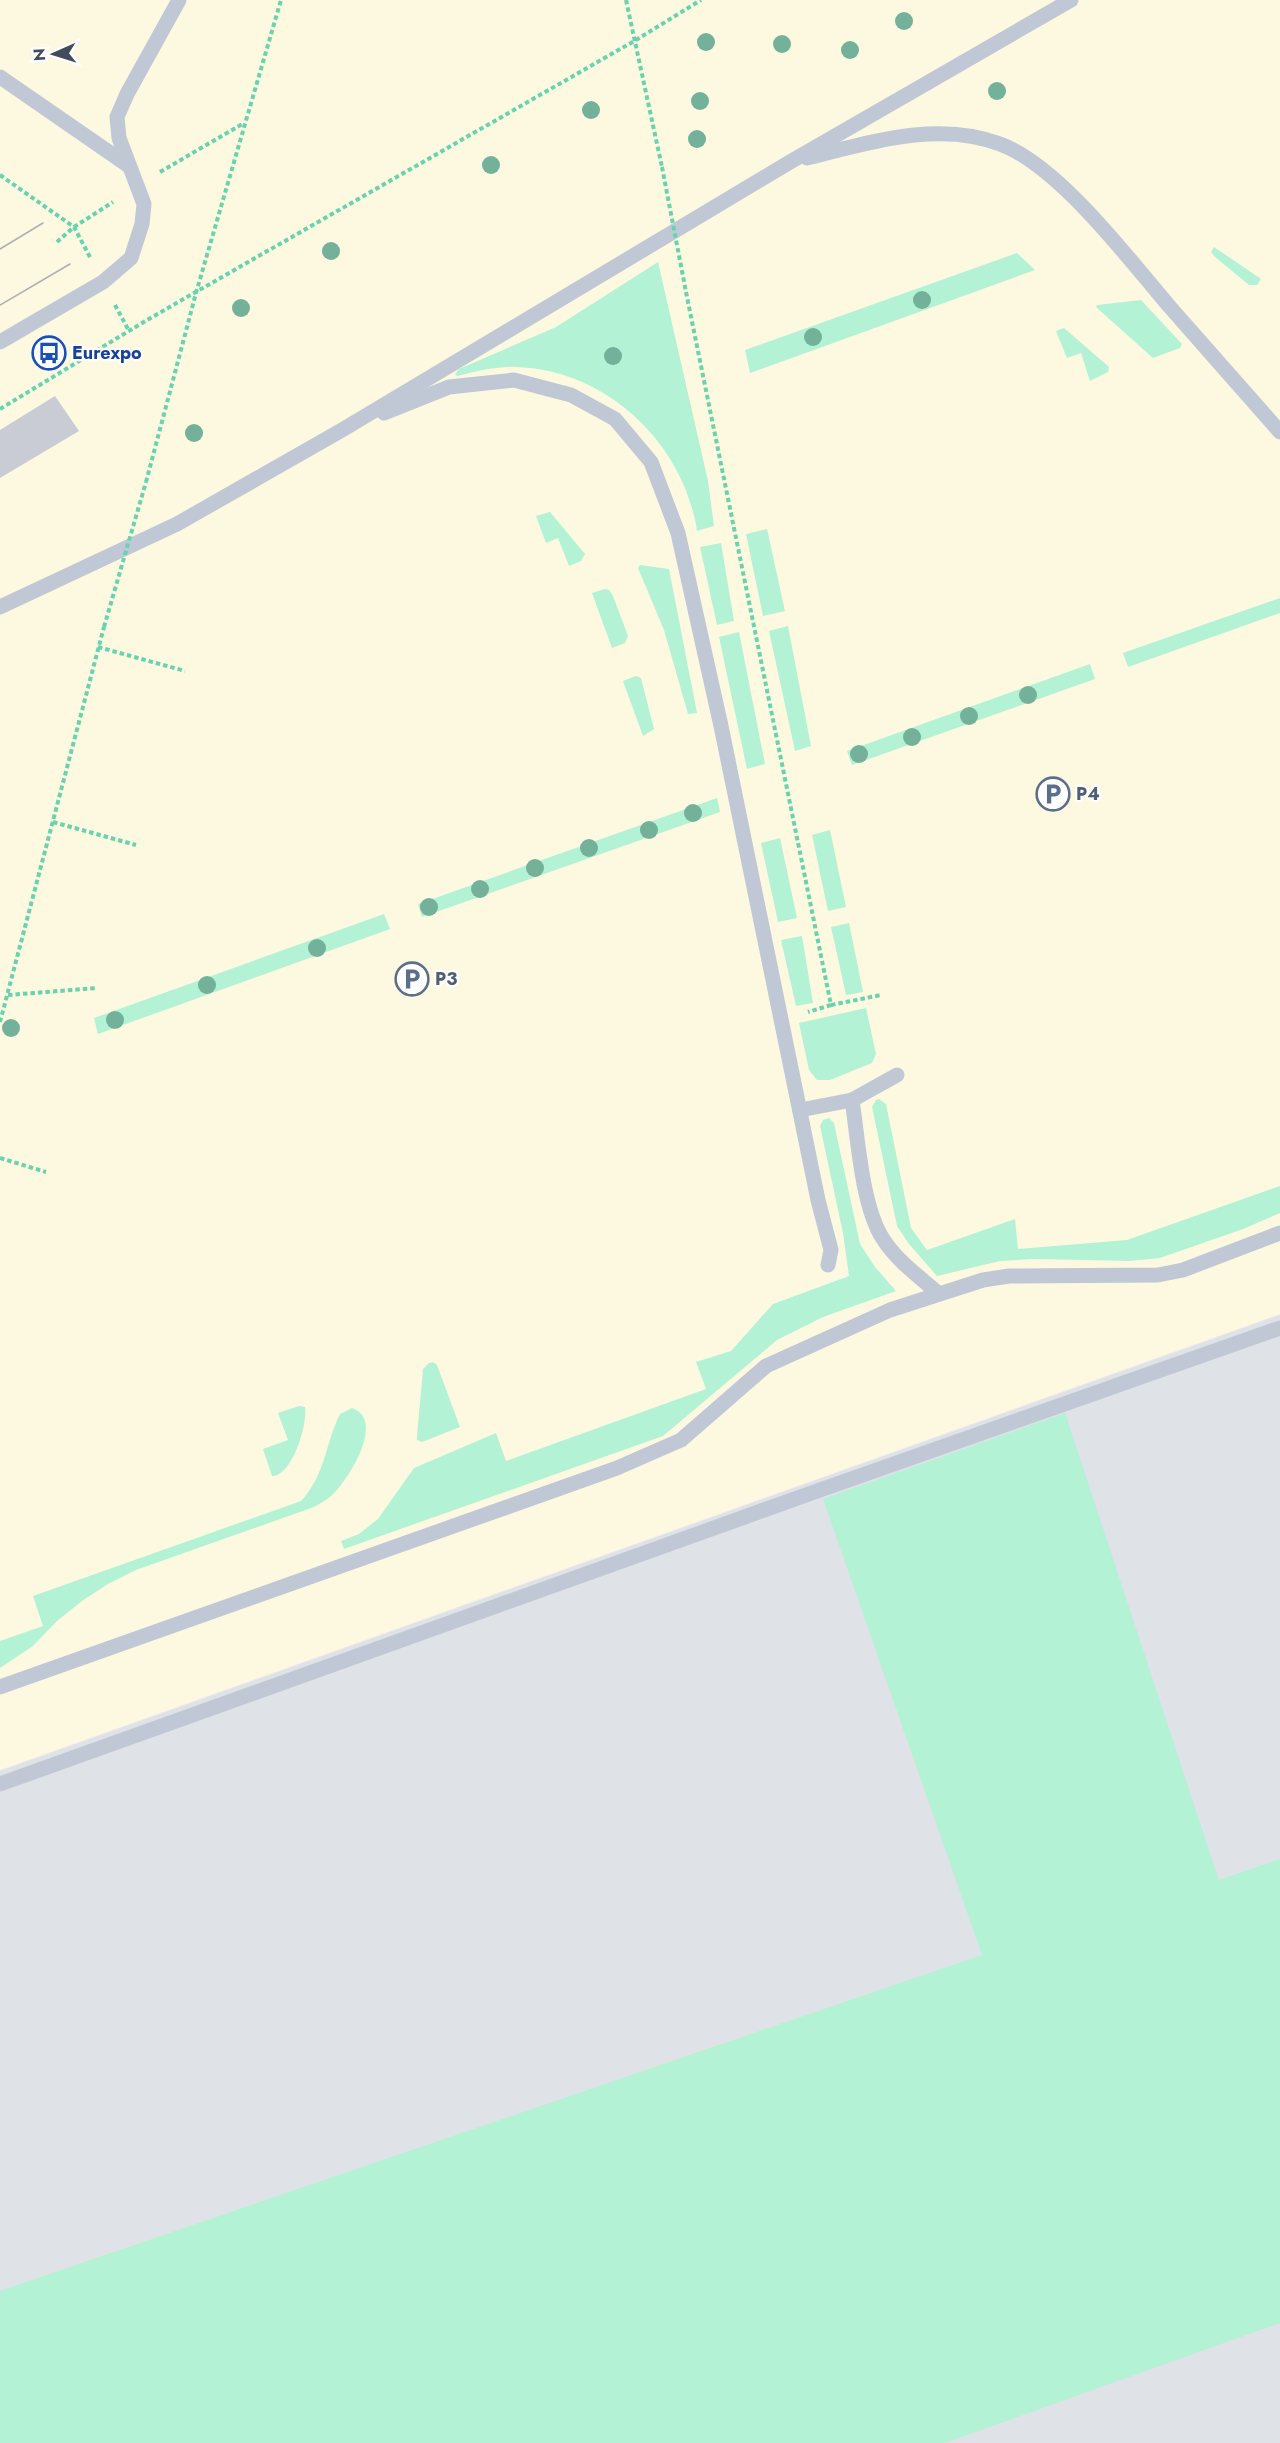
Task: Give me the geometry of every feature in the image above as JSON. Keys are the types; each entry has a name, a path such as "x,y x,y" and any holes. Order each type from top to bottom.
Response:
{"lane":[{"path":"0,342 103,282 131,258 142,224 144,204 116,129 117,117 127,94 179,0"},
{"path":"0,608 177,524 342,430 790,162 1071,0"},
{"path":"0,77 129,166"},
{"path":"790,162 888,139 936,134 978,138 1000,144 1029,160 1052,177 1116,243 1280,432"},
{"path":"342,430 449,387 513,380 571,395 615,419 651,462 678,533 721,726 818,1200 831,1250 828,1265"},
{"path":"800,1110 852,1100 897,1075"},
{"path":"852,1100 869,1210 882,1238 897,1258 939,1294"},
{"path":"0,1687 617,1468 661,1450 681,1440 766,1366 890,1310 983,1280 1009,1276 1158,1275 1183,1270 1280,1233"},
{"path":"0,1784 1280,1328"}],"path":[{"path":"0,1022 98,647 146,482 196,293 281,0"},
{"path":"626,0 662,167 831,1005"},
{"path":"0,409 129,331 702,0"},
{"path":"0,175 74,227 129,331"},
{"path":"98,647 185,671"},
{"path":"53,822 136,845"},
{"path":"8,996 97,988"},
{"path":"781,1020 831,1005 881,995"},
{"path":"0,1158 46,1172"}],"shaded area":[{"name":"Eurexpo","path":"0,0 1280,0 1280,1314 0,1770"},
{"path":"1280,1315 1280,2443 0,2443 0,1771"}],"green space":[{"path":"1214,247 1261,279 1257,285 1249,285 1214,256 1211,252"},
{"path":"1017,253 1035,270 750,373 745,350"},
{"path":"658,262 708,481 714,526 697,531 689,499 676,469 658,442 636,418 610,397 581,382 550,371 509,367 457,376 455,374 459,369 556,327"},
{"path":"1141,300 1182,344 1180,348 1153,358 1096,307 1097,305"},
{"path":"1064,328 1109,367 1108,372 1090,381 1081,353 1067,358 1056,331"},
{"path":"550,512 585,554 581,561 569,566 558,538 546,543 536,516"},
{"path":"767,529 785,611 763,616 746,534"},
{"path":"721,543 734,621 717,625 700,547"},
{"path":"640,565 669,569 697,713 688,714 664,630 638,568"},
{"path":"609,590 613,596 628,636 625,643 612,648 592,593"},
{"path":"1280,598 1280,613 1128,667 1123,653"},
{"path":"788,626 811,746 795,751 769,631"},
{"path":"739,632 765,764 747,769 719,637"},
{"path":"1090,664 1095,679 852,765 847,751"},
{"path":"636,676 641,678 654,729 643,736 623,681"},
{"path":"717,798 720,812 422,917 418,904"},
{"path":"830,830 846,907 828,911 812,835"},
{"path":"780,838 797,918 778,922 761,843"},
{"path":"384,914 390,929 98,1034 94,1018"},
{"path":"849,923 863,992 846,995 831,927"},
{"path":"802,936 813,1003 796,1006 781,940"},
{"path":"866,1008 876,1054 872,1063 830,1080 817,1080 809,1070 799,1023"},
{"path":"879,1099 886,1104 911,1228 927,1250 1015,1219 1018,1249 1127,1240 1280,1186 1280,1213 1243,1229 1160,1258 1129,1261 1035,1259 1000,1261 937,1276 909,1244 897,1226 872,1107"},
{"path":"829,1118 834,1123 860,1244 875,1267 896,1291 823,1317 777,1340 663,1436 344,1549 341,1541 359,1534 378,1519 414,1468 496,1433 506,1461 706,1389 696,1362 731,1351 773,1304 849,1276 843,1233 820,1126 823,1120"},
{"path":"433,1362 437,1365 460,1427 422,1442 417,1440 417,1436 423,1369"},
{"path":"299,1406 305,1407 305,1415 297,1448 286,1468 272,1476 263,1449 288,1440 278,1413"},
{"path":"352,1408 362,1415 366,1425 365,1438 346,1479 328,1498 314,1507 136,1570 108,1584 57,1621 33,1646 0,1668 0,1641 43,1626 33,1596 301,1501 316,1480 340,1414"},
{"path":"1065,1413 1219,1880 1280,1859 1280,2323 945,2443 0,2443 0,2291 982,1955 823,1499"}],"building":[{"path":"55,396 79,431 0,478 0,430"}],"tram line":[{"path":"0,249 43,223"},
{"path":"0,305 70,264"}],"place":[{"name":"Eurexpo","path":"49,353"},
{"name":"P4","path":"1053,794"},
{"name":"P3","path":"412,979"}]}
